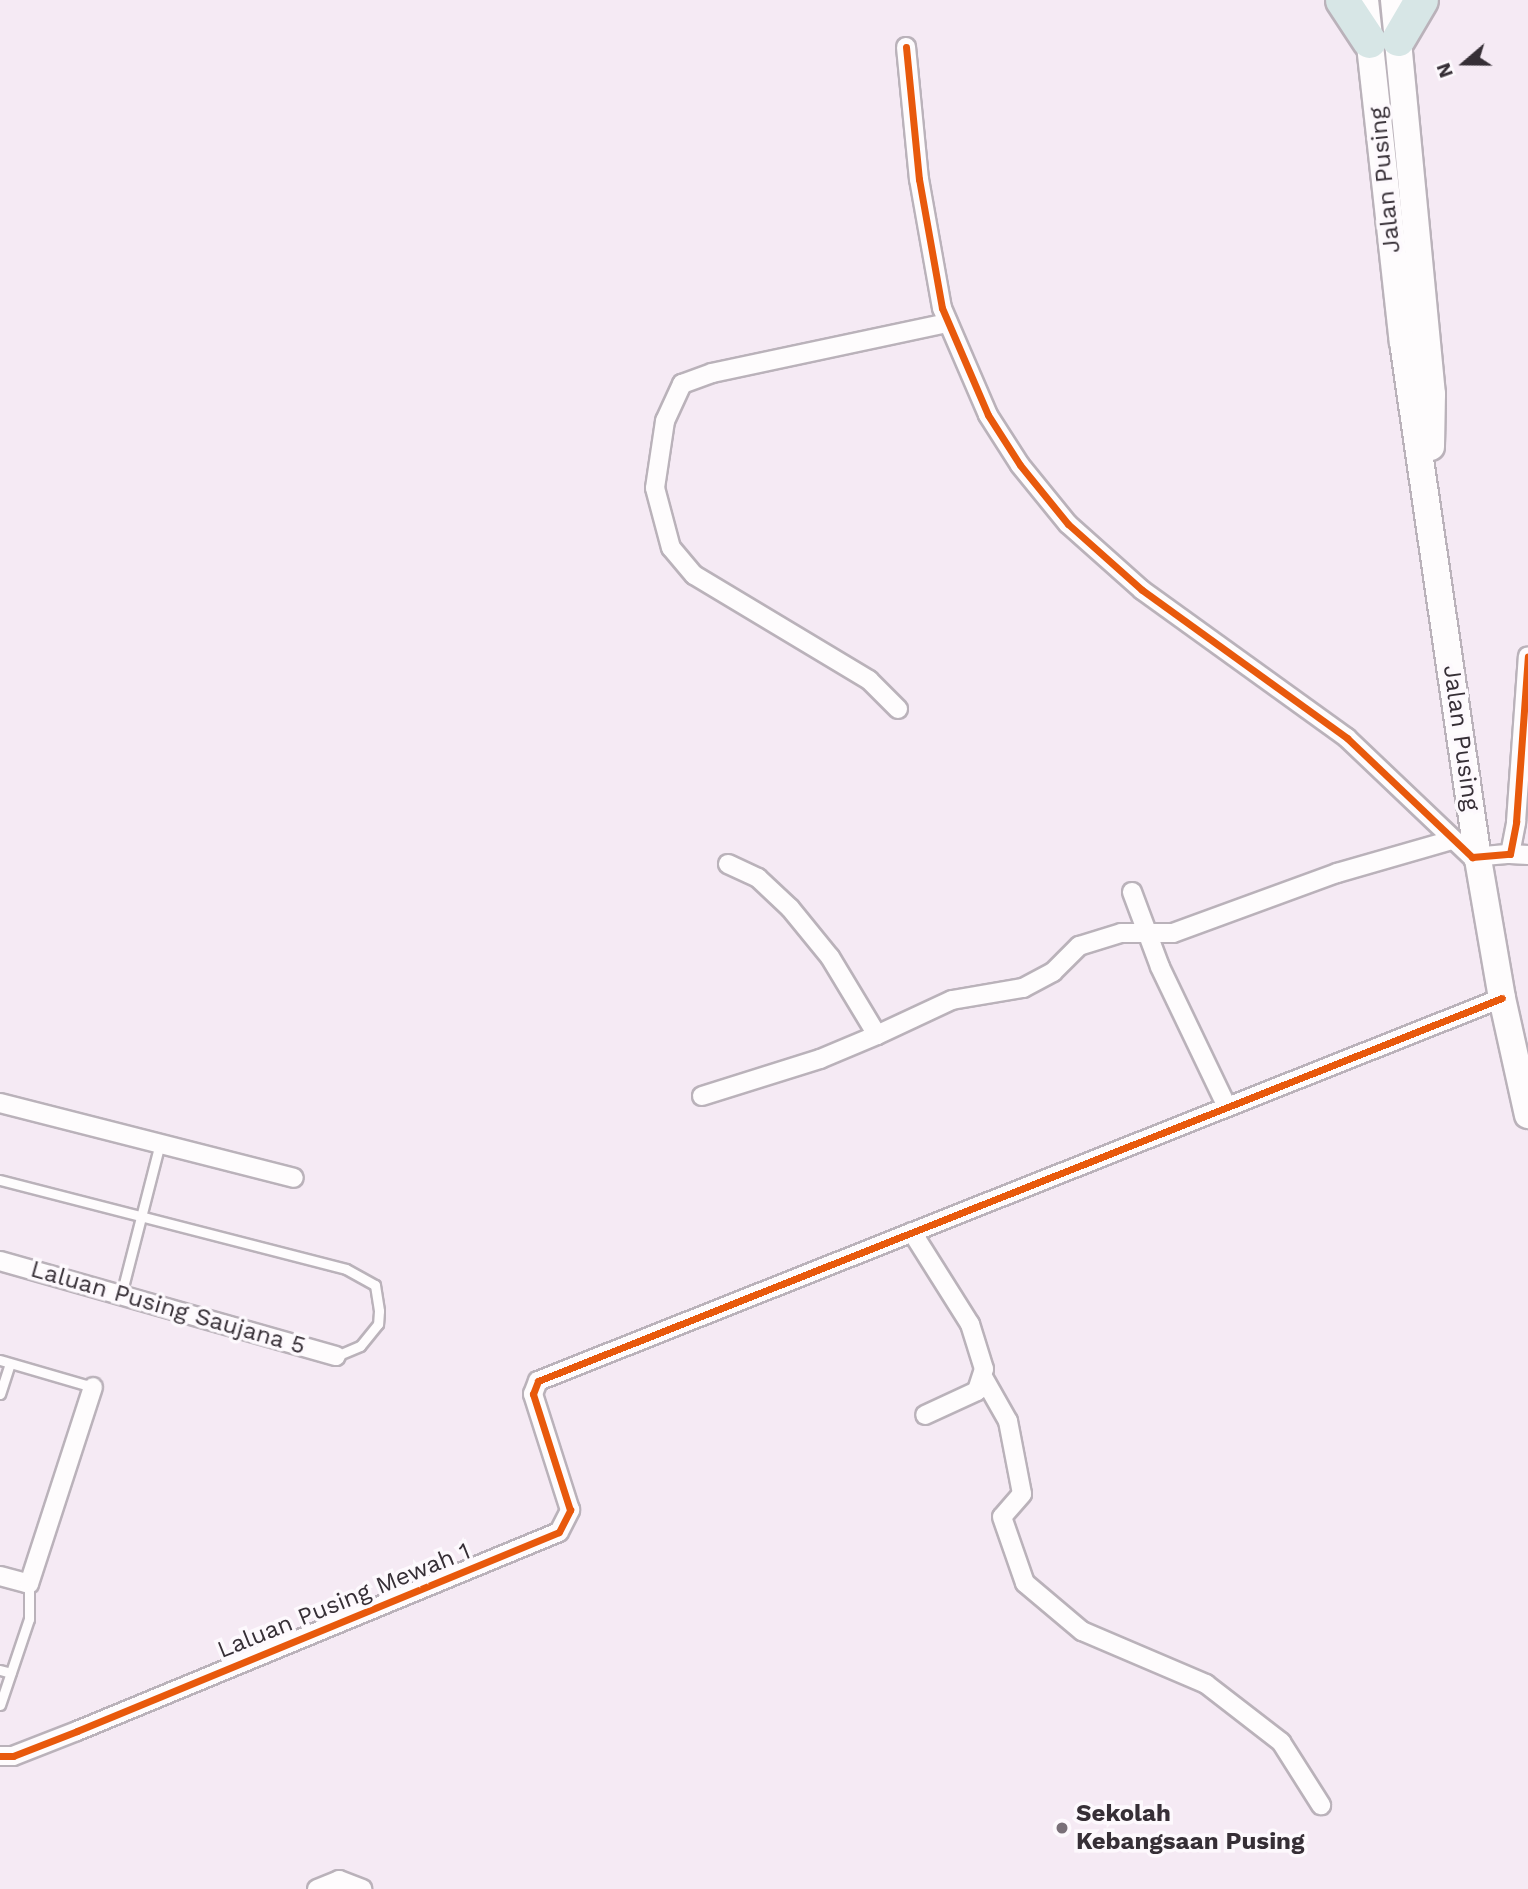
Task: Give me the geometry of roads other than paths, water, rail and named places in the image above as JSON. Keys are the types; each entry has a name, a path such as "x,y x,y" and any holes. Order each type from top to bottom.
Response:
{"highway":[{"path":"1342,0 1384,40 1421,0"}],"main road":[{"name":"Jalan Pusing","path":"1365,0 1384,40"},
{"name":"Jalan Pusing","path":"1394,0 1384,40 1402,342 1478,859 1502,998 1528,1115"}],"street":[{"path":"906,47 929,249 948,323 988,415 1020,466 1068,524 1142,590 1347,738 1452,840 1478,859 1519,854 1516,822 1528,656"},
{"path":"898,709 869,680 694,575 671,548 655,488 665,421 681,384 712,373 948,323"},
{"path":"702,1096 820,1059 952,1000 1023,988 1053,972 1079,946 1121,933 1173,933 1337,873 1452,840"},
{"path":"728,864 758,878 790,908 830,957 877,1035"},
{"path":"1132,892 1145,933 1227,1107"},
{"path":"1321,1805 1282,1742 1206,1684 1082,1631 1025,1583 1002,1517 1022,1494 1008,1421 983,1377 970,1324 912,1232 1502,998"},
{"path":"0,1103 293,1178"},
{"name":"Laluan Pusing Mewah 1","path":"0,1756 13,1756 115,1716 559,1532 570,1510 532,1388 538,1381 912,1232"},
{"name":"Laluan Pusing Saujana 5","path":"0,1261 336,1356"},
{"path":"925,1415 972,1395 983,1377"},
{"path":"0,1576 29,1584 93,1387"},
{"path":"317,1888 339,1880 362,1889"}],"lane":[{"path":"121,1295 160,1143"},
{"path":"0,1180 346,1269 375,1285 377,1324 360,1346 336,1356"},
{"path":"0,1360 93,1387"},
{"path":"0,1394 10,1364"},
{"path":"0,1705 29,1619 29,1584"},
{"path":"0,1670 11,1673"}],"place":[{"name":"Sekolah Kebangsaan Pusing","path":"1062,1828"}]}
